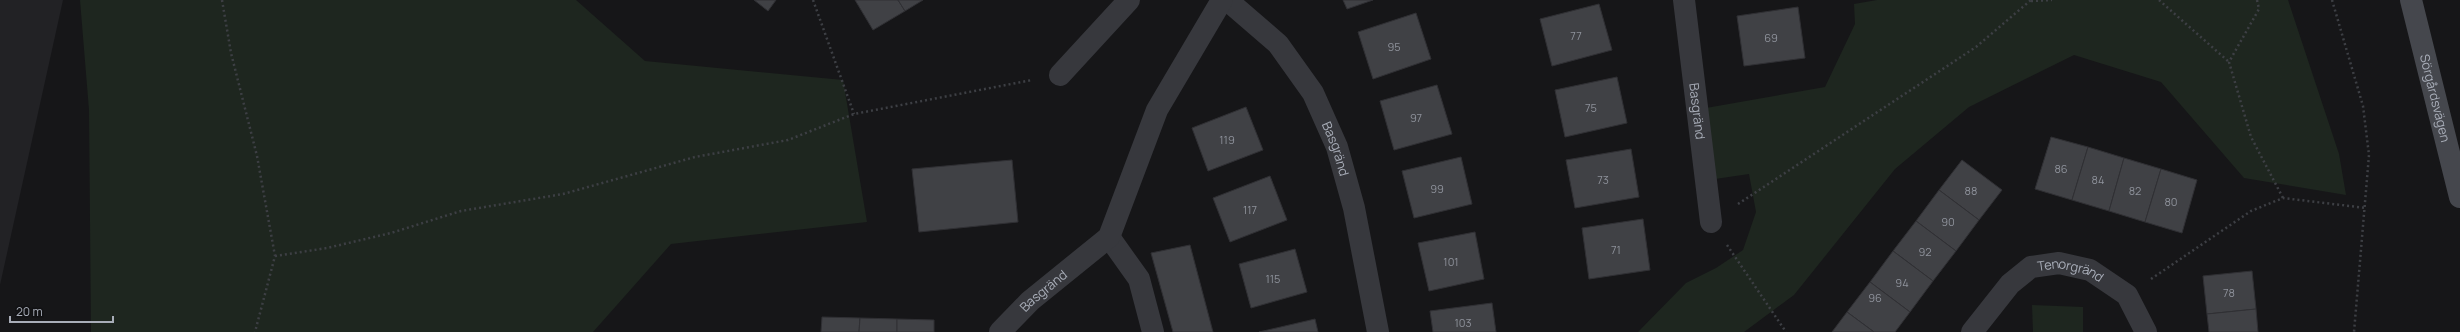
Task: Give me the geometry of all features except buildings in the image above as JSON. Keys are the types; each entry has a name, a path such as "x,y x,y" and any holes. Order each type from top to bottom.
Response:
{"street":[{"path":"1060,75 1129,0"},
{"path":"1153,332 1139,279 1109,237 1157,110 1222,0"},
{"name":"Basgränd","path":"1227,0 1278,44 1313,93 1337,147 1354,208 1378,332"},
{"name":"Basgränd","path":"1684,0 1711,222"},
{"name":"Sörgårdsvägen","path":"2411,0 2460,197"},
{"name":"Basgränd","path":"1000,332 1030,301 1109,237"},
{"name":"Tenorgränd","path":"1972,332 2010,284 2031,267 2059,263 2090,270 2127,295 2146,332"}],"path":[{"path":"222,0 231,53 258,156 275,256 255,332"},
{"path":"813,0 854,114"},
{"path":"1786,332 1711,222 1976,47 2031,0 2052,0"},
{"path":"2159,0 2229,62 2251,136 2283,198"},
{"path":"2229,62 2259,9 2257,0"},
{"path":"2332,0 2363,106 2370,155 2354,332"},
{"path":"275,256 327,248 391,233 462,211 563,194 695,157 788,140 854,114 1060,75"},
{"path":"2127,295 2251,211 2283,198 2366,208"}],"shaded area":[{"path":"0,0 63,0 0,285"},
{"path":"80,0 576,0 645,61 843,80 867,222 671,244 593,332 91,332 89,110"},
{"path":"1877,0 2288,0 2339,154 2346,195 2244,178 2161,82 2074,55 1969,107 1895,169 1794,295 1744,332 1638,332 1686,283 1716,268 1743,250 1756,212 1749,174 1715,179 1706,108 1825,87 1855,24 1854,4"},
{"path":"2032,305 2083,307 2083,332 2033,332"}]}
